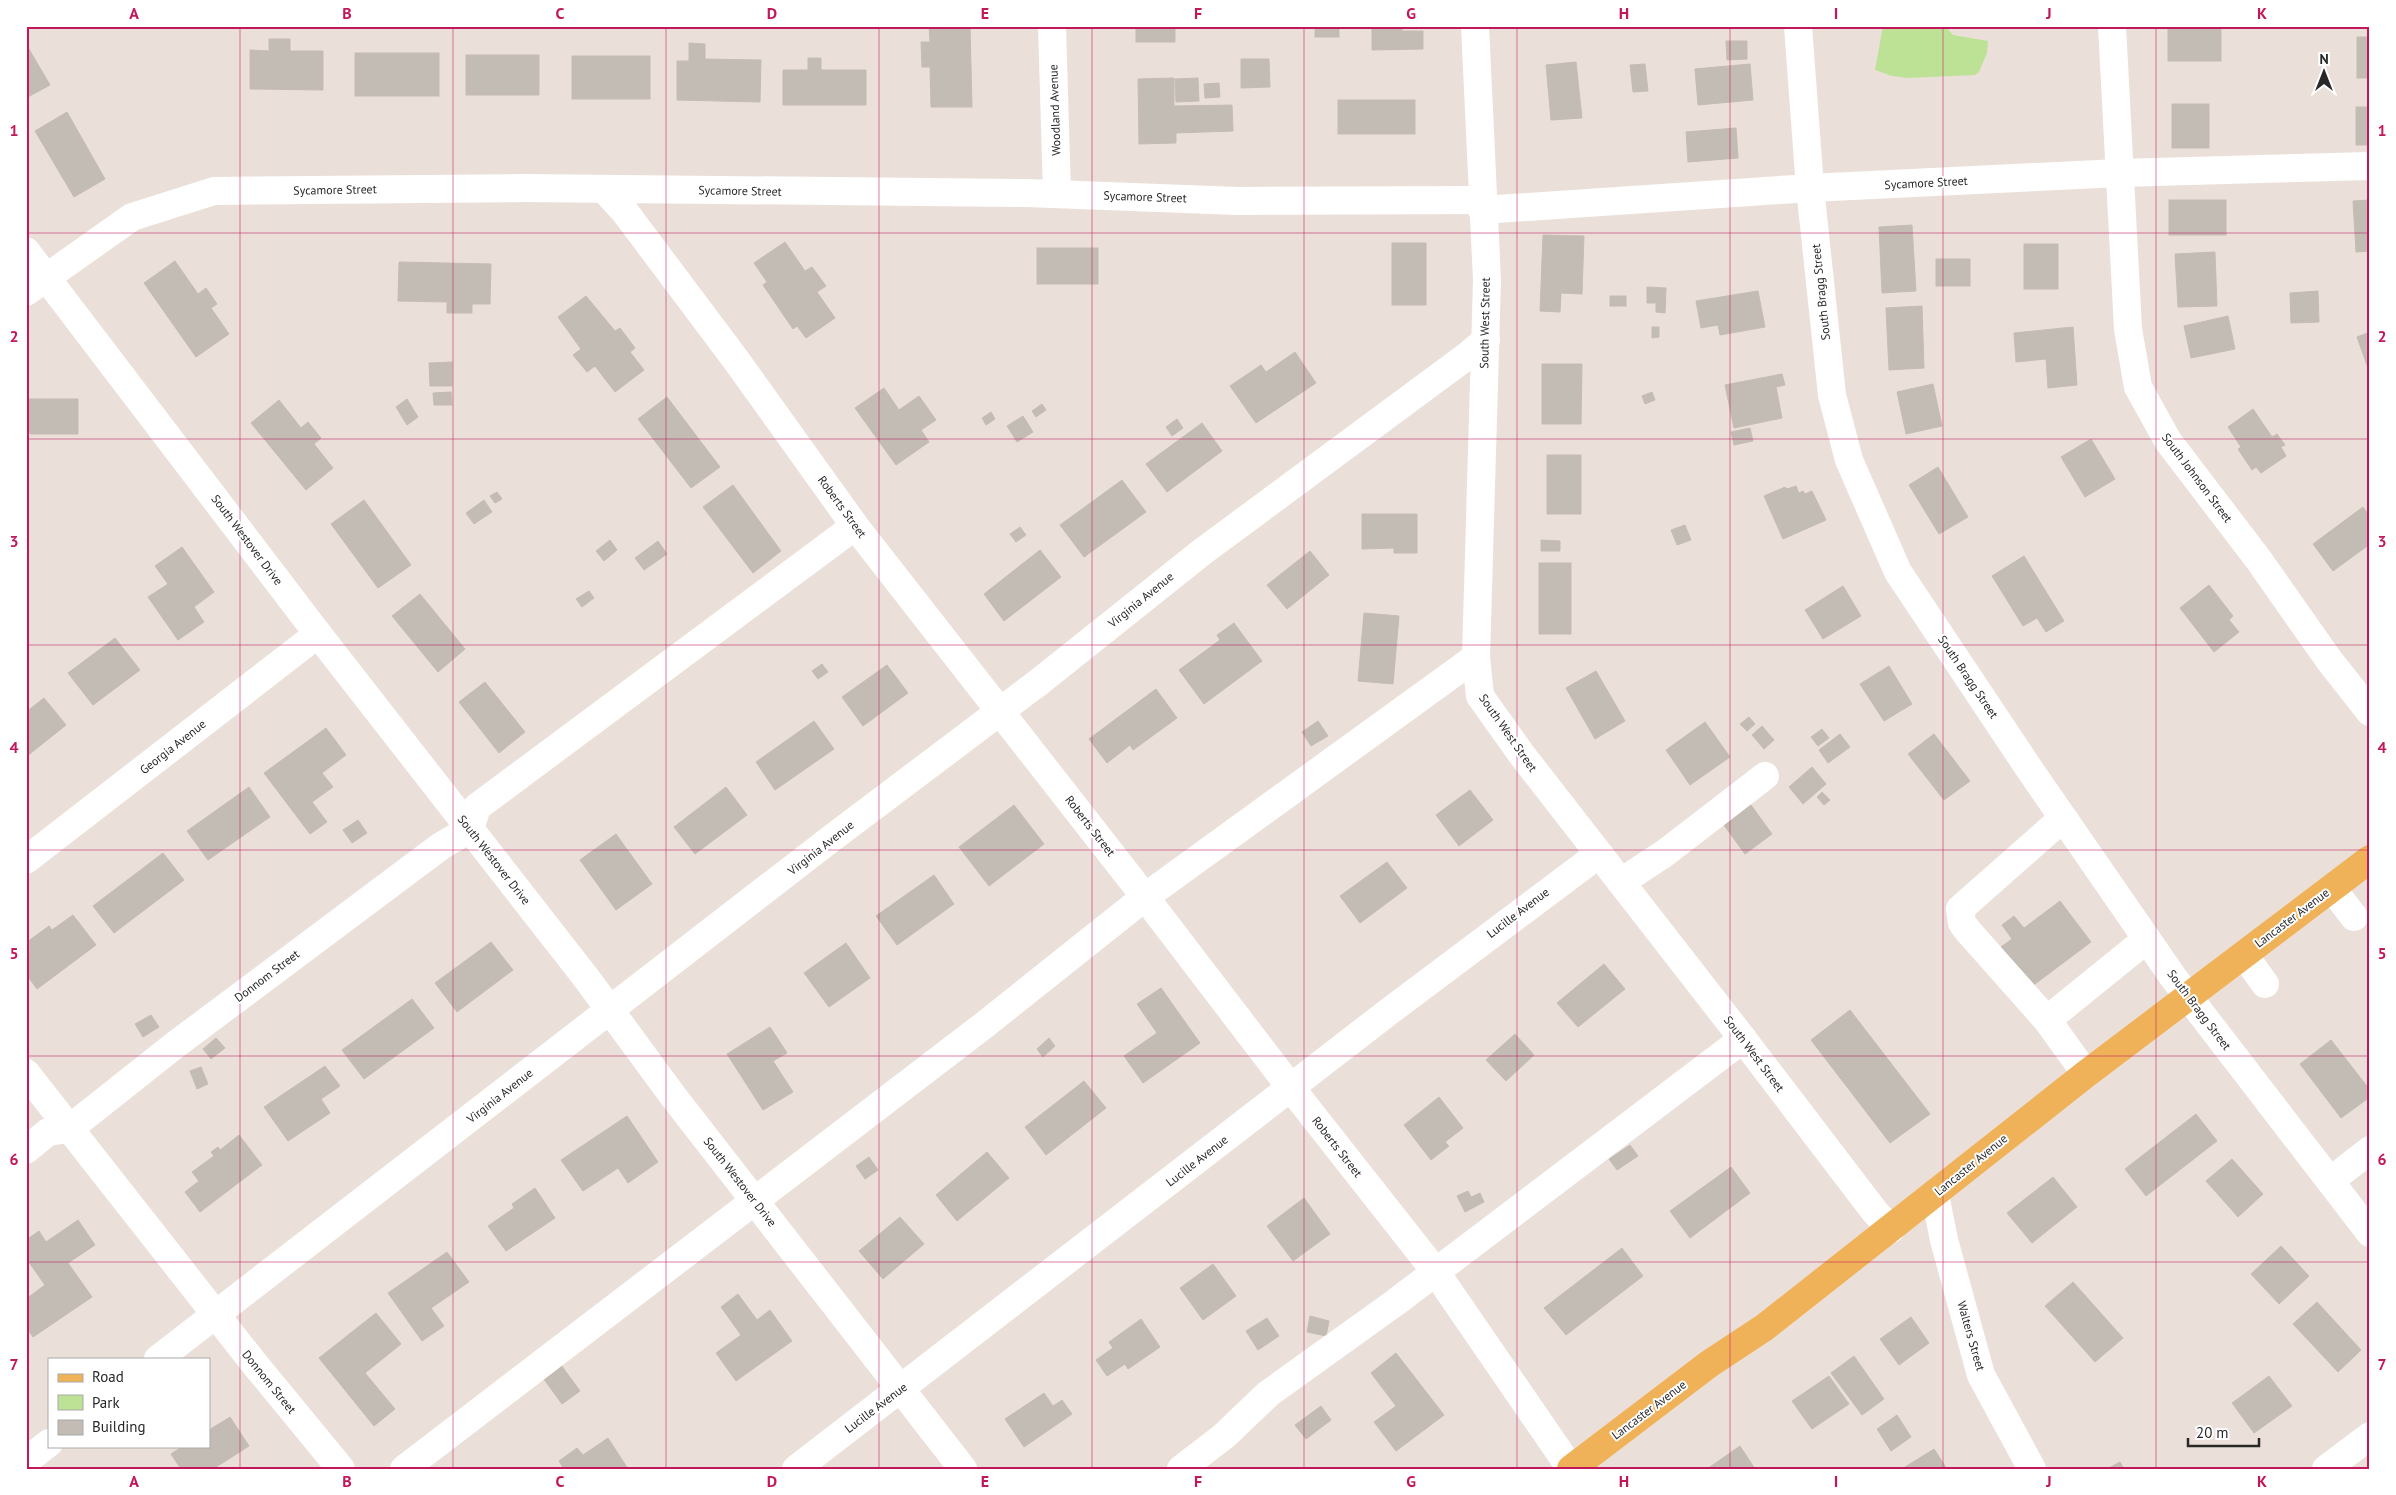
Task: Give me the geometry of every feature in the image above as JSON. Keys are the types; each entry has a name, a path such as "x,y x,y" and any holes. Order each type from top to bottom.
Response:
{"main road":[{"name":"Lancaster Avenue","path":"1571,1469 1709,1364 1765,1327 2086,1074 2370,859"}],"street":[{"name":"Woodland Avenue","path":"1052,26 1057,194"},
{"name":"South West Street","path":"1475,26 1487,280 1476,657 1480,696 1522,756 1743,1039 1875,1212 1891,1229"},
{"name":"South Bragg Street","path":"1798,26 1810,188 1832,395 1849,460 1898,572 2147,939 2370,1234"},
{"name":"South Johnson Street","path":"2112,26 2128,330 2138,387 2168,441 2252,551 2329,660 2370,712"},
{"name":"Sycamore Street","path":"36,285 132,217 214,191 604,189 1057,194 1238,201 1482,205 2119,173 2370,166"},
{"name":"Roberts Street","path":"604,189 625,212 730,352 855,526 1435,1271 1564,1456 1571,1469"},
{"name":"South Westover Drive","path":"26,251 36,285 318,634 587,979 754,1202 902,1388 963,1469"},
{"name":"Virginia Avenue","path":"159,1358 832,838 1000,712 1202,552 1486,340"},
{"path":"470,829 477,807 855,526"},
{"name":"Georgia Avenue","path":"26,860 318,634"},
{"path":"404,1469 983,1026 1145,897 1476,657"},
{"path":"1621,882 1665,853 1765,776"},
{"path":"2065,820 2054,826 1960,909 1962,922 1968,931 2047,1020 2086,1074"},
{"name":"Donnom Street","path":"69,1129 183,1039 441,846 470,829"},
{"name":"Lucille Avenue","path":"796,1469 1391,1010 1599,854"},
{"path":"2332,888 2354,917"},
{"path":"2047,1020 2147,939"},
{"path":"2244,955 2265,984"},
{"path":"1181,1469 1224,1436 1268,1394 1396,1302 1743,1039"},
{"name":"Donnom Street","path":"26,1073 341,1469"},
{"path":"26,1150 48,1132 69,1129"},
{"path":"2330,1181 2370,1150"},
{"name":"Walters Street","path":"1935,1194 1944,1240 1981,1375 2032,1469"},
{"path":"2326,1469 2370,1436"},
{"path":"26,1461 48,1445"}],"green space":[{"path":"1883,26 1945,26 1953,35 1988,41 1987,53 1979,72 1975,75 1908,78 1892,76 1875,70"}],"building":[{"path":"929,26 970,26 972,107 931,107 930,67 922,67 921,42 930,42"},
{"path":"1136,26 1175,26 1175,42 1136,42"},
{"path":"1315,26 1339,26 1339,37 1315,37"},
{"path":"1372,26 1402,26 1402,31 1423,31 1423,49 1372,50"},
{"path":"2168,26 2221,26 2221,61 2168,61"},
{"path":"2357,37 2370,37 2370,78 2357,78"},
{"path":"269,39 290,39 290,51 323,51 323,90 250,89 250,50 269,51"},
{"path":"1726,41 1747,41 1747,59 1727,60"},
{"path":"689,43 705,44 705,59 761,60 760,102 677,100 677,61 689,61"},
{"path":"26,44 50,85 26,98"},
{"path":"355,53 439,53 439,96 355,96"},
{"path":"466,55 539,55 539,95 466,95"},
{"path":"572,56 650,56 650,99 572,99"},
{"path":"808,58 821,58 821,70 866,70 866,105 783,105 783,70 808,70"},
{"path":"1241,59 1269,59 1270,87 1241,88"},
{"path":"1576,62 1582,118 1551,120 1546,65"},
{"path":"1645,64 1648,91 1633,92 1630,65"},
{"path":"1750,64 1753,100 1698,105 1695,69"},
{"path":"1174,78 1174,106 1232,105 1233,131 1176,133 1176,143 1139,144 1138,79"},
{"path":"1198,78 1199,101 1176,102 1175,79"},
{"path":"1219,83 1220,97 1205,98 1204,84"},
{"path":"1338,100 1415,100 1415,134 1338,134"},
{"path":"2172,104 2209,104 2209,148 2172,148"},
{"path":"2356,107 2370,107 2370,145 2356,145"},
{"path":"67,112 105,179 74,197 35,131"},
{"path":"1736,128 1738,158 1688,162 1686,132"},
{"path":"2169,200 2226,200 2226,235 2169,235"},
{"path":"2370,200 2370,251 2356,252 2353,201"},
{"path":"1912,225 1916,291 1882,293 1879,227"},
{"path":"1543,235 1584,236 1582,294 1561,293 1560,312 1540,311"},
{"path":"785,242 805,271 812,267 826,286 817,292 835,318 806,338 797,326 793,329 763,285 767,282 754,263"},
{"path":"1392,243 1426,243 1426,305 1392,305"},
{"path":"2024,244 2058,244 2058,289 2024,289"},
{"path":"1037,248 1098,248 1098,284 1037,284"},
{"path":"2215,252 2217,306 2178,307 2175,254"},
{"path":"1936,259 1970,259 1970,286 1936,286"},
{"path":"175,261 198,294 206,288 217,304 211,308 229,334 196,357 144,283"},
{"path":"399,262 491,264 490,304 472,304 472,313 447,313 447,302 398,301"},
{"path":"1647,287 1666,288 1665,313 1656,312 1656,303 1647,303"},
{"path":"1758,291 1765,327 1720,335 1718,325 1701,328 1696,301"},
{"path":"2318,291 2319,322 2291,323 2290,293"},
{"path":"586,296 615,331 620,328 635,348 630,352 644,370 615,392 595,366 587,372 573,355 581,349 558,317"},
{"path":"1610,296 1626,296 1626,306 1610,306"},
{"path":"1922,306 1924,368 1889,370 1886,308"},
{"path":"2228,316 2235,349 2191,358 2184,326"},
{"path":"1652,327 1659,327 1659,337 1652,338"},
{"path":"2073,327 2077,385 2048,388 2046,359 2016,362 2014,333"},
{"path":"2370,332 2370,371 2369,371 2357,337"},
{"path":"1295,352 1316,383 1256,423 1230,386 1261,365 1266,372"},
{"path":"452,362 452,386 430,386 429,363"},
{"path":"1542,364 1582,364 1581,424 1542,424"},
{"path":"1782,374 1785,385 1776,387 1782,418 1734,428 1725,385"},
{"path":"1933,384 1942,426 1906,434 1897,392"},
{"path":"884,388 899,410 919,396 936,420 921,430 929,442 896,465 855,408"},
{"path":"451,392 452,405 434,405 433,393"},
{"path":"1652,392 1655,400 1645,404 1642,396"},
{"path":"667,397 720,467 691,488 638,419"},
{"path":"26,399 78,399 78,434 30,434 30,432 26,432"},
{"path":"407,399 418,417 407,425 396,407"},
{"path":"279,400 301,428 308,422 321,438 314,444 333,468 306,490 251,423"},
{"path":"1042,404 1046,410 1036,417 1032,411"},
{"path":"2253,409 2272,437 2277,434 2285,445 2281,447 2286,456 2261,473 2256,467 2252,470 2238,449 2241,447 2228,427"},
{"path":"991,412 995,419 986,425 982,418"},
{"path":"1023,416 1033,432 1017,442 1007,426"},
{"path":"1177,419 1183,428 1172,436 1166,427"},
{"path":"1202,423 1222,451 1167,492 1146,464"},
{"path":"1750,428 1753,441 1734,445 1731,432"},
{"path":"2091,439 2115,479 2085,497 2061,457"},
{"path":"1547,455 1581,455 1581,514 1547,514"},
{"path":"1938,467 1968,517 1939,534 1909,485"},
{"path":"1122,480 1146,512 1084,557 1060,525"},
{"path":"733,485 781,551 753,573 703,507"},
{"path":"1796,486 1799,493 1803,491 1805,494 1812,491 1826,520 1783,539 1764,496 1785,487 1787,489"},
{"path":"497,492 502,499 495,503 490,496"},
{"path":"364,500 411,565 378,588 331,524"},
{"path":"484,500 492,512 474,524 466,513"},
{"path":"2363,507 2370,517 2370,544 2333,571 2313,544"},
{"path":"1362,514 1417,514 1417,553 1394,553 1394,548 1362,549"},
{"path":"1685,525 1691,540 1677,545 1671,530"},
{"path":"1020,527 1026,535 1016,542 1010,534"},
{"path":"610,540 617,550 604,561 596,551"},
{"path":"1541,540 1560,541 1560,551 1541,551"},
{"path":"658,541 667,554 644,570 635,558"},
{"path":"182,547 214,592 194,607 204,622 178,640 148,597 168,584 155,566"},
{"path":"1040,550 1061,577 1004,621 984,594"},
{"path":"1310,551 1329,575 1287,609 1267,585"},
{"path":"2024,556 2064,621 2046,632 2037,618 2023,626 1992,576"},
{"path":"1539,563 1571,563 1571,634 1539,634"},
{"path":"2209,585 2233,616 2229,620 2239,632 2214,652 2180,608"},
{"path":"1843,586 1861,616 1823,639 1805,610"},
{"path":"589,591 594,598 582,607 576,599"},
{"path":"420,594 465,649 438,672 392,616"},
{"path":"1364,613 1399,616 1393,684 1358,681"},
{"path":"1234,623 1262,661 1204,704 1179,670 1220,640 1217,635"},
{"path":"115,638 140,670 93,705 68,673"},
{"path":"822,664 828,672 818,679 812,671"},
{"path":"887,665 908,693 863,726 842,697"},
{"path":"1889,666 1912,704 1884,721 1860,684"},
{"path":"1596,671 1625,721 1595,739 1566,688"},
{"path":"485,682 525,732 499,753 459,702"},
{"path":"1156,689 1177,718 1133,750 1130,745 1107,763 1089,739"},
{"path":"44,698 66,725 26,757 26,712"},
{"path":"1749,717 1755,724 1747,731 1740,724"},
{"path":"814,721 834,749 775,790 756,762"},
{"path":"1318,721 1328,736 1311,746 1302,732"},
{"path":"1705,722 1730,757 1690,785 1666,750"},
{"path":"1762,726 1774,740 1764,749 1752,735"},
{"path":"326,728 346,755 322,773 333,787 312,802 327,822 310,834 264,773"},
{"path":"1822,729 1829,738 1818,746 1811,737"},
{"path":"1840,734 1850,747 1828,763 1819,750"},
{"path":"1934,734 1970,781 1944,800 1908,754"},
{"path":"1812,767 1826,784 1803,804 1789,787"},
{"path":"249,787 270,817 208,860 187,831"},
{"path":"726,787 747,815 695,854 674,827"},
{"path":"1470,790 1493,820 1459,846 1436,815"},
{"path":"1822,792 1830,800 1824,805 1817,797"},
{"path":"1748,801 1772,834 1745,854 1721,821"},
{"path":"1014,805 1044,844 989,886 959,847"},
{"path":"358,820 367,833 352,843 343,830"},
{"path":"616,834 652,884 616,910 580,860"},
{"path":"163,853 184,880 114,933 93,906"},
{"path":"1387,862 1407,888 1360,923 1340,896"},
{"path":"934,875 954,904 897,945 876,916"},
{"path":"2060,901 2091,942 2031,987 2001,947 2012,939 2002,925 2014,916 2024,928"},
{"path":"73,915 96,945 37,989 26,974 26,949 30,947 27,942 49,926 52,930"},
{"path":"491,942 513,970 457,1012 435,983"},
{"path":"846,943 870,978 829,1007 804,973"},
{"path":"1604,964 1625,989 1578,1027 1557,1003"},
{"path":"1161,988 1200,1043 1143,1083 1124,1056 1157,1033 1137,1004"},
{"path":"412,999 434,1028 364,1079 342,1050"},
{"path":"1850,1010 1930,1114 1890,1143 1811,1040"},
{"path":"151,1015 159,1027 143,1037 135,1024"},
{"path":"770,1027 787,1053 773,1061 793,1092 763,1110 727,1054"},
{"path":"1515,1034 1534,1055 1506,1081 1486,1060"},
{"path":"216,1038 225,1048 211,1059 203,1049"},
{"path":"1049,1038 1055,1046 1043,1057 1037,1049"},
{"path":"2331,1040 2370,1090 2370,1097 2341,1118 2300,1064"},
{"path":"325,1066 340,1086 321,1099 330,1113 288,1141 264,1107"},
{"path":"201,1067 208,1084 197,1089 190,1071"},
{"path":"1084,1081 1106,1108 1046,1155 1025,1127"},
{"path":"1439,1097 1463,1128 1445,1142 1449,1146 1431,1160 1404,1125"},
{"path":"2196,1114 2217,1141 2146,1196 2125,1169"},
{"path":"627,1116 658,1162 628,1183 618,1168 583,1191 561,1160"},
{"path":"239,1135 262,1165 200,1212 185,1192 199,1181 192,1172 214,1156 211,1152 218,1147 220,1150"},
{"path":"1630,1145 1638,1156 1617,1170 1609,1159"},
{"path":"987,1152 1009,1178 957,1221 936,1195"},
{"path":"869,1157 878,1170 865,1179 856,1166"},
{"path":"2232,1159 2263,1194 2238,1217 2206,1181"},
{"path":"1731,1167 1750,1193 1690,1238 1670,1211"},
{"path":"2053,1177 2077,1207 2032,1243 2007,1213"},
{"path":"535,1188 555,1218 506,1251 488,1226 514,1208 512,1204"},
{"path":"1468,1191 1471,1197 1480,1193 1484,1202 1465,1212 1457,1196"},
{"path":"1304,1198 1330,1234 1293,1261 1267,1226"},
{"path":"900,1217 924,1244 883,1279 859,1251"},
{"path":"78,1220 95,1245 68,1263 92,1297 33,1337 26,1327 26,1299 45,1285 26,1258 26,1240 39,1231 46,1242"},
{"path":"2281,1246 2309,1276 2279,1304 2251,1274"},
{"path":"1622,1248 1643,1276 1566,1335 1544,1308"},
{"path":"447,1252 469,1282 431,1308 444,1326 422,1341 388,1293"},
{"path":"1213,1264 1236,1296 1203,1320 1180,1288"},
{"path":"2073,1282 2123,1338 2095,1362 2045,1306"},
{"path":"738,1294 757,1320 770,1310 792,1341 736,1381 716,1353 741,1335 721,1307"},
{"path":"2317,1302 2361,1350 2338,1372 2293,1324"},
{"path":"376,1313 401,1344 365,1373 395,1409 374,1426 319,1358"},
{"path":"1310,1316 1329,1321 1326,1336 1307,1332"},
{"path":"1911,1317 1929,1343 1899,1365 1880,1339"},
{"path":"1267,1318 1279,1336 1258,1350 1246,1331"},
{"path":"1141,1319 1160,1347 1128,1369 1125,1364 1107,1376 1096,1360 1113,1348 1109,1342"},
{"path":"1396,1353 1444,1415 1396,1451 1374,1422 1396,1406 1371,1373"},
{"path":"1854,1356 1884,1399 1862,1415 1831,1373"},
{"path":"561,1365 580,1391 562,1404 543,1378"},
{"path":"1829,1376 1849,1404 1812,1429 1792,1401"},
{"path":"2269,1376 2292,1406 2254,1433 2232,1403"},
{"path":"1044,1393 1053,1406 1062,1400 1072,1414 1024,1447 1005,1419"},
{"path":"1321,1406 1331,1420 1306,1439 1295,1425"},
{"path":"1897,1415 1911,1437 1891,1451 1877,1429"},
{"path":"230,1417 249,1446 213,1469 181,1469 171,1454 180,1448 210,1448 210,1429"},
{"path":"608,1438 628,1469 564,1469 559,1461 577,1448 583,1455"},
{"path":"1740,1446 1755,1469 1707,1469"},
{"path":"1934,1449 1947,1469 1906,1469 1905,1467"},
{"path":"2120,1462 2124,1469 2107,1469"}]}
